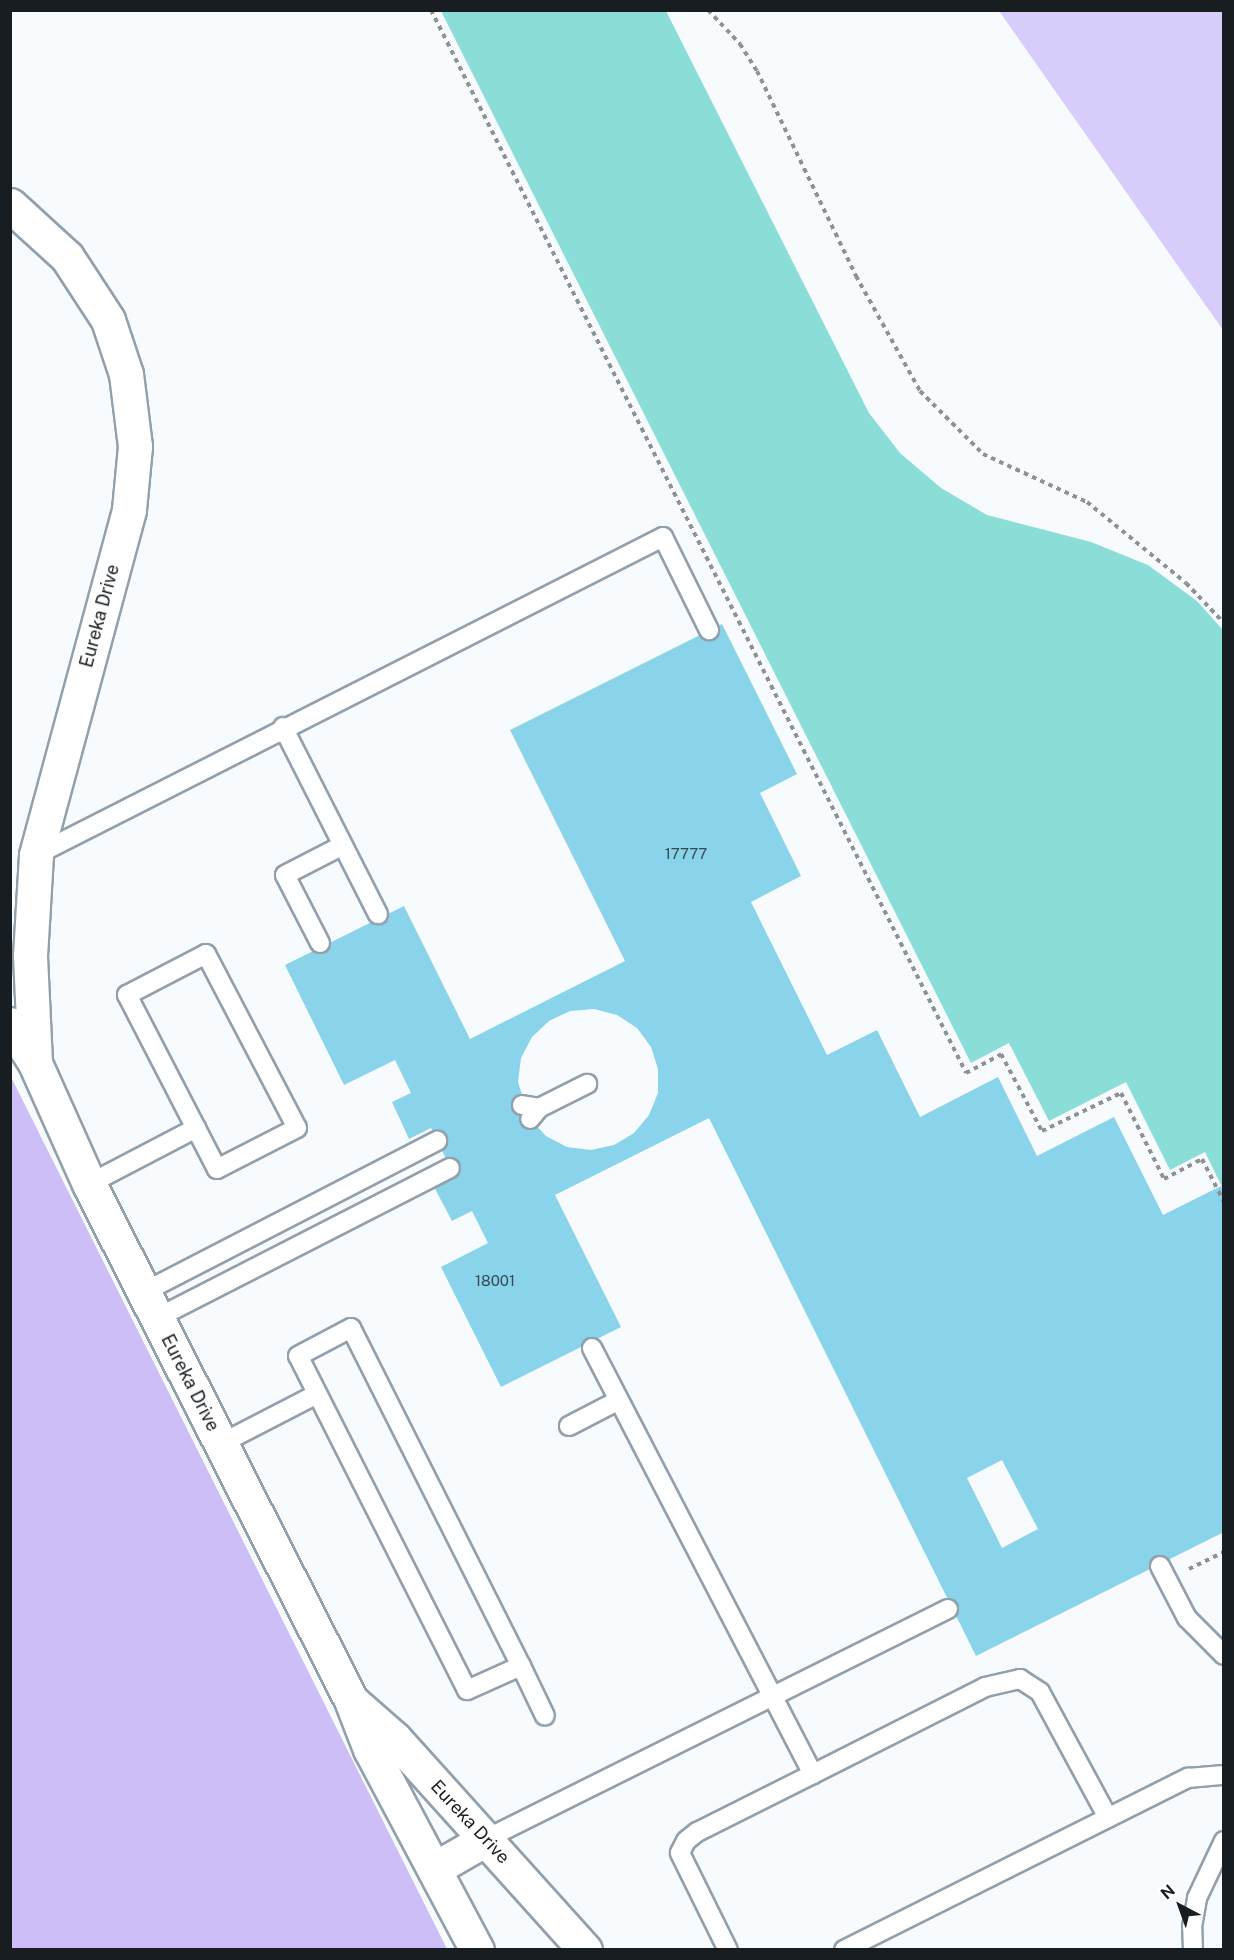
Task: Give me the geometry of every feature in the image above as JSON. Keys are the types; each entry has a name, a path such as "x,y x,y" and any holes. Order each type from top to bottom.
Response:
{"street":[{"name":"Eureka Drive","path":"10,205 67,257 108,320 126,374 135,446 129,510 23,856 35,1063"},
{"name":"Eureka Drive","path":"10,1024 35,1063 88,1184 351,1700 370,1749 477,1950"},
{"name":"Eureka Drive","path":"351,1700 395,1739 585,1950"},
{"path":"434,1869 486,1839"}],"lane":[{"path":"23,856 663,537 709,630"},
{"path":"283,727 378,915"},
{"path":"320,943 285,875 343,845"},
{"path":"206,954 297,1128 217,1170 196,1128 127,995 206,954"},
{"path":"530,1111 587,1084"},
{"path":"88,1184 196,1128"},
{"path":"150,1305 437,1141"},
{"path":"150,1305 450,1168"},
{"path":"521,1666 467,1690 298,1356 351,1328 521,1666 545,1716"},
{"path":"592,1348 813,1774"},
{"path":"220,1444 317,1394"},
{"path":"569,1426 619,1400"},
{"path":"1160,1566 1187,1618 1224,1655"},
{"path":"486,1839 774,1698 948,1609"},
{"path":"728,1950 680,1853 697,1832 985,1687 1020,1679 1040,1692 1108,1818"},
{"path":"844,1950 1188,1778 1224,1775"},
{"path":"1193,1950 1192,1927 1197,1898 1224,1841"}],"path":[{"path":"431,10 966,1073 1001,1054 1042,1131 1121,1094 1164,1179 1202,1159 1224,1202"},
{"path":"708,10 740,44 757,70 856,276 920,392 983,454 1086,502 1186,583 1224,623"},
{"path":"1201,1563 1224,1552"}],"shaded area":[{"path":"999,11 1223,11 1223,330"},
{"path":"11,1077 447,1949 11,1949"}],"water":[{"path":"441,11 666,11 869,413 900,453 941,488 987,515 1091,542 1148,565 1197,601 1223,630 1223,1189 1205,1152 1170,1170 1126,1082 1049,1121 1009,1043 971,1063"}],"building":[{"path":"722,624 797,774 760,793 801,876 751,902 827,1055 877,1030 920,1117 998,1077 1037,1156 1114,1117 1163,1215 1221,1186 1224,1191 1224,1532 976,1656 709,1118 555,1195 621,1327 501,1387 441,1267 488,1243 472,1211 452,1221 433,1185 454,1175 431,1128 409,1139 392,1102 411,1093 395,1060 344,1085 285,965 404,906 470,1039 625,961 510,730","holes":["594,1009 617,1015 637,1028 651,1047 658,1069 658,1093 649,1115 634,1133 614,1145 591,1150 567,1147 546,1136 530,1119 518,1082 521,1058 532,1037 549,1021 570,1011","1002,1460 1038,1529 1002,1548 967,1478"]}]}
